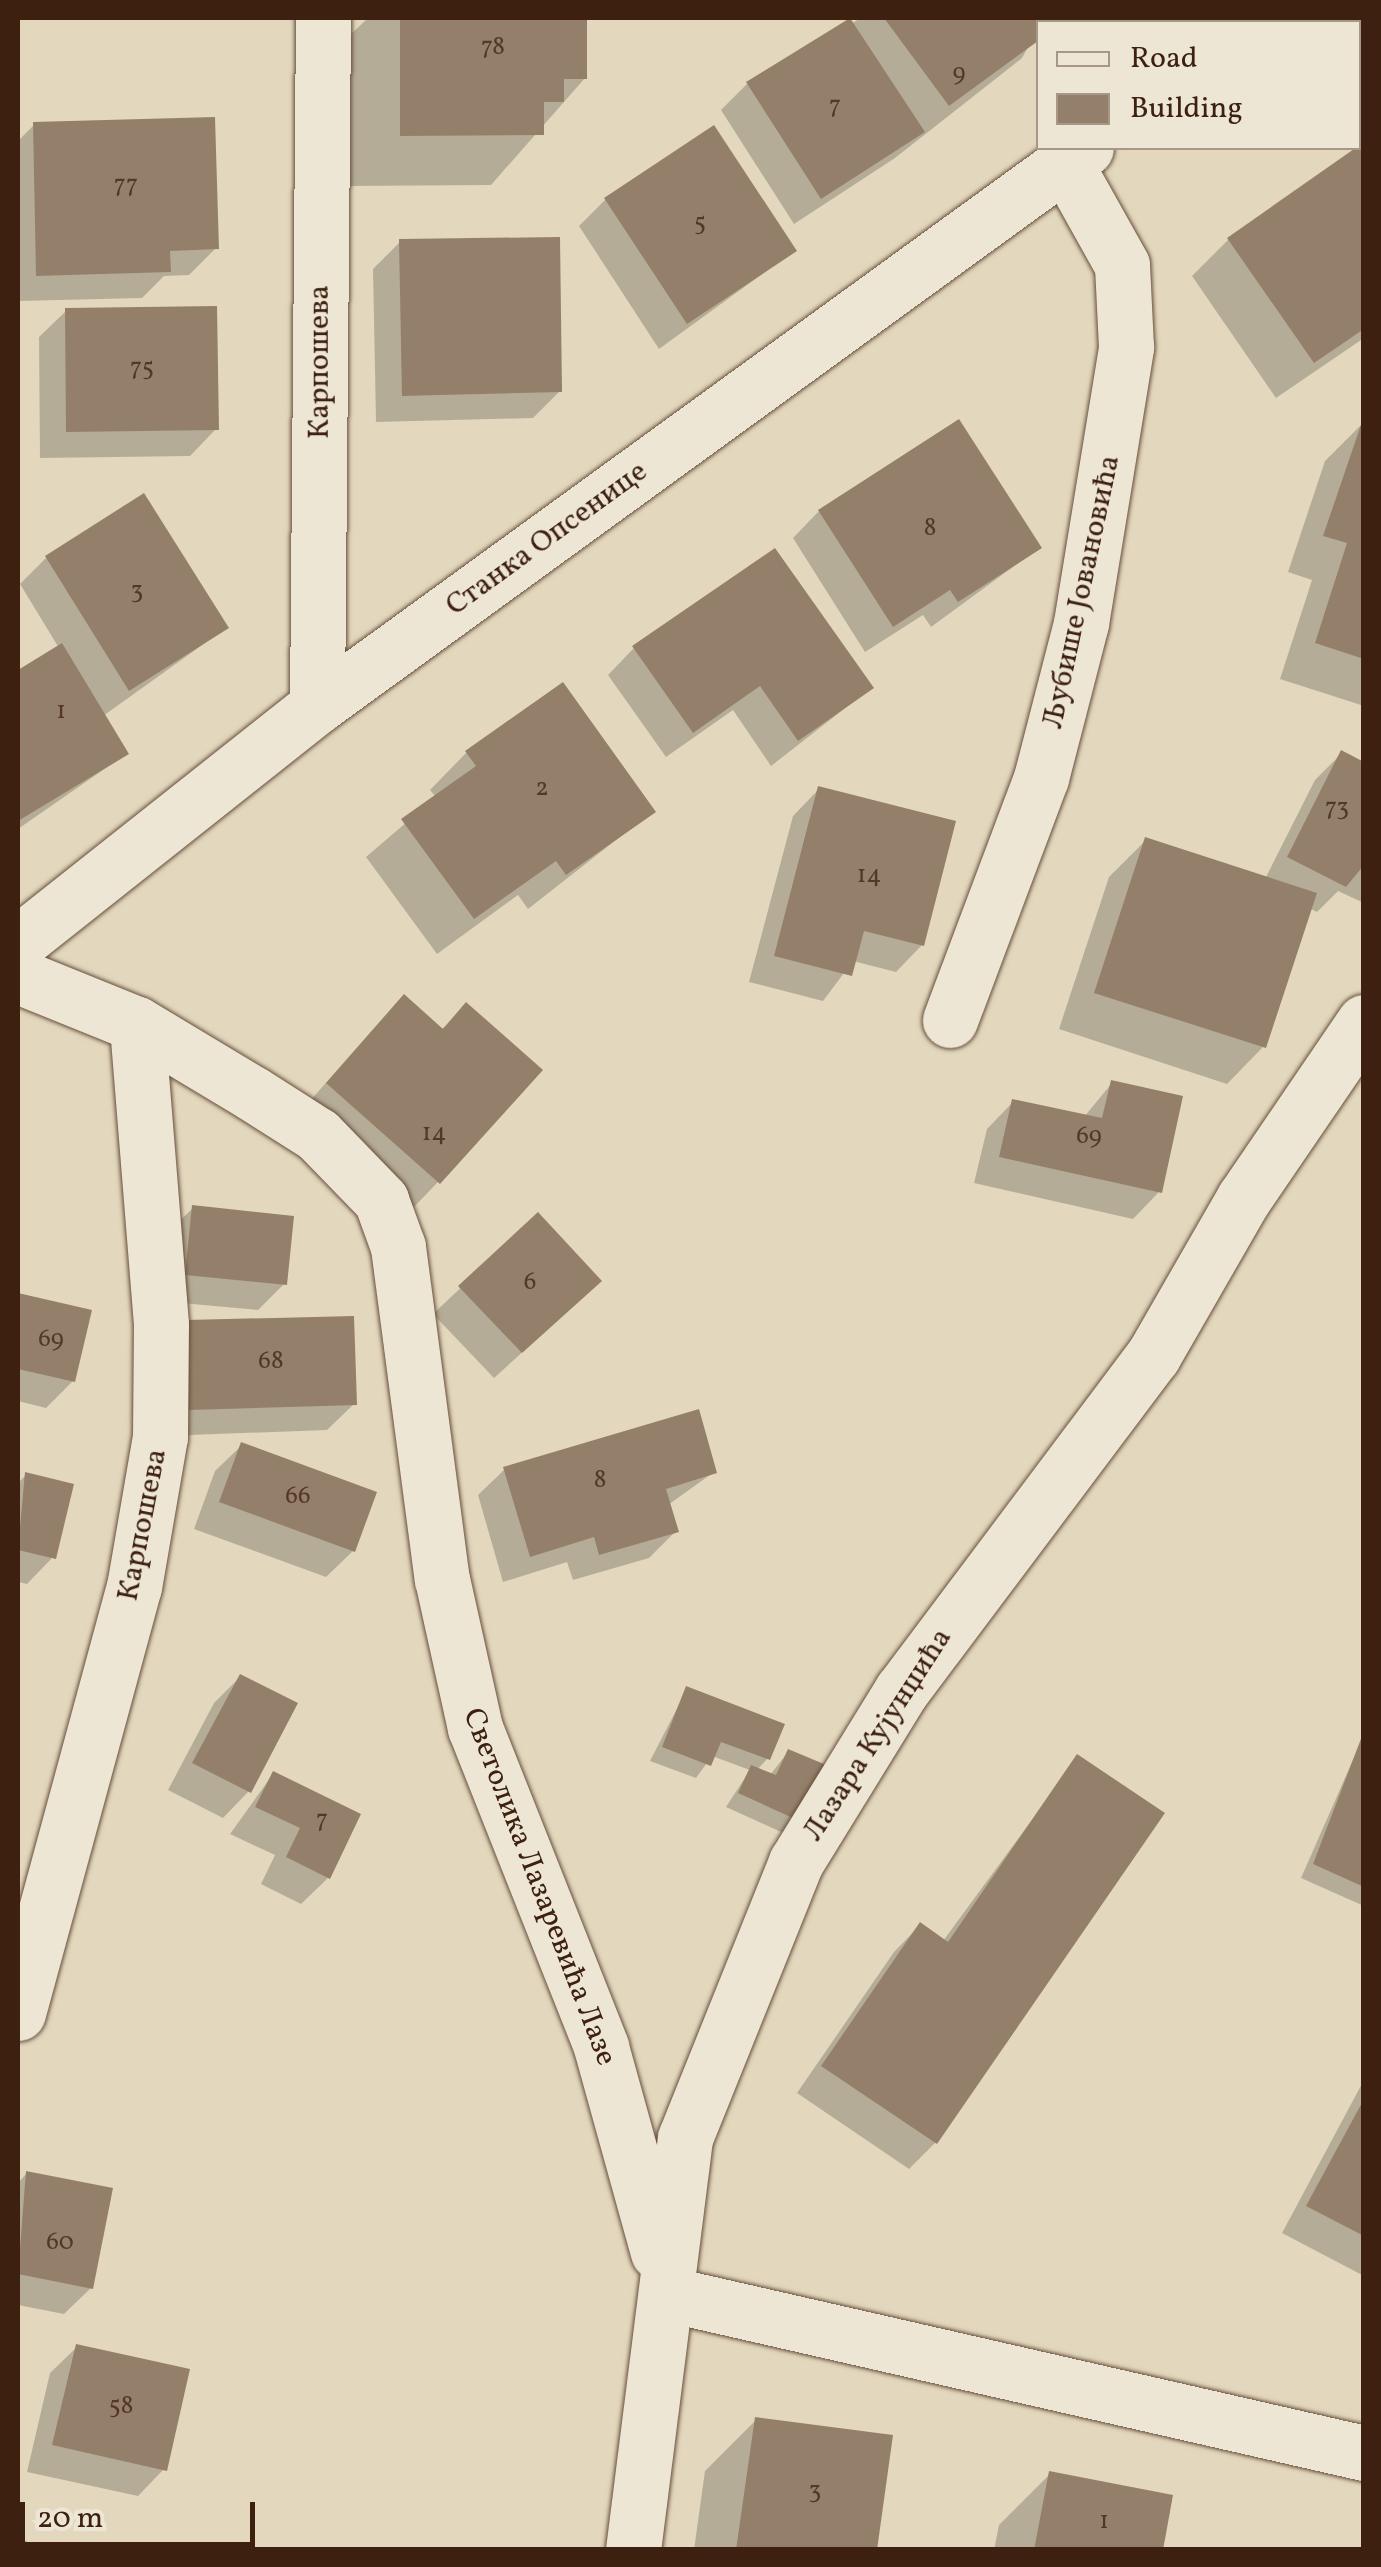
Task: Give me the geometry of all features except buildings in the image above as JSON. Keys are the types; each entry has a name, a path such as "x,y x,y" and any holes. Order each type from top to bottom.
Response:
{"street":[{"name":"Карпошева","path":"317,706 323,18"},
{"name":"Станка Опсенице","path":"18,944 317,706 1076,155"},
{"name":"Љубише Јовановића","path":"950,1020 1041,778 1081,624 1126,348 1122,265 1076,155"},
{"name":"Светолика Лазаревића Лазе","path":"18,976 137,1024 318,1135 382,1200 398,1246 442,1579 475,1728 601,2047 668,2294"},
{"name":"Лазара Кујунџића","path":"632,2550 668,2294 685,2138 702,2081 796,1862 902,1690 1153,1356 1244,1198 1364,1022"},
{"name":"Карпошева","path":"18,2013 134,1588 160,1436 161,1324 137,1024"},
{"path":"668,2294 1364,2453"}]}
